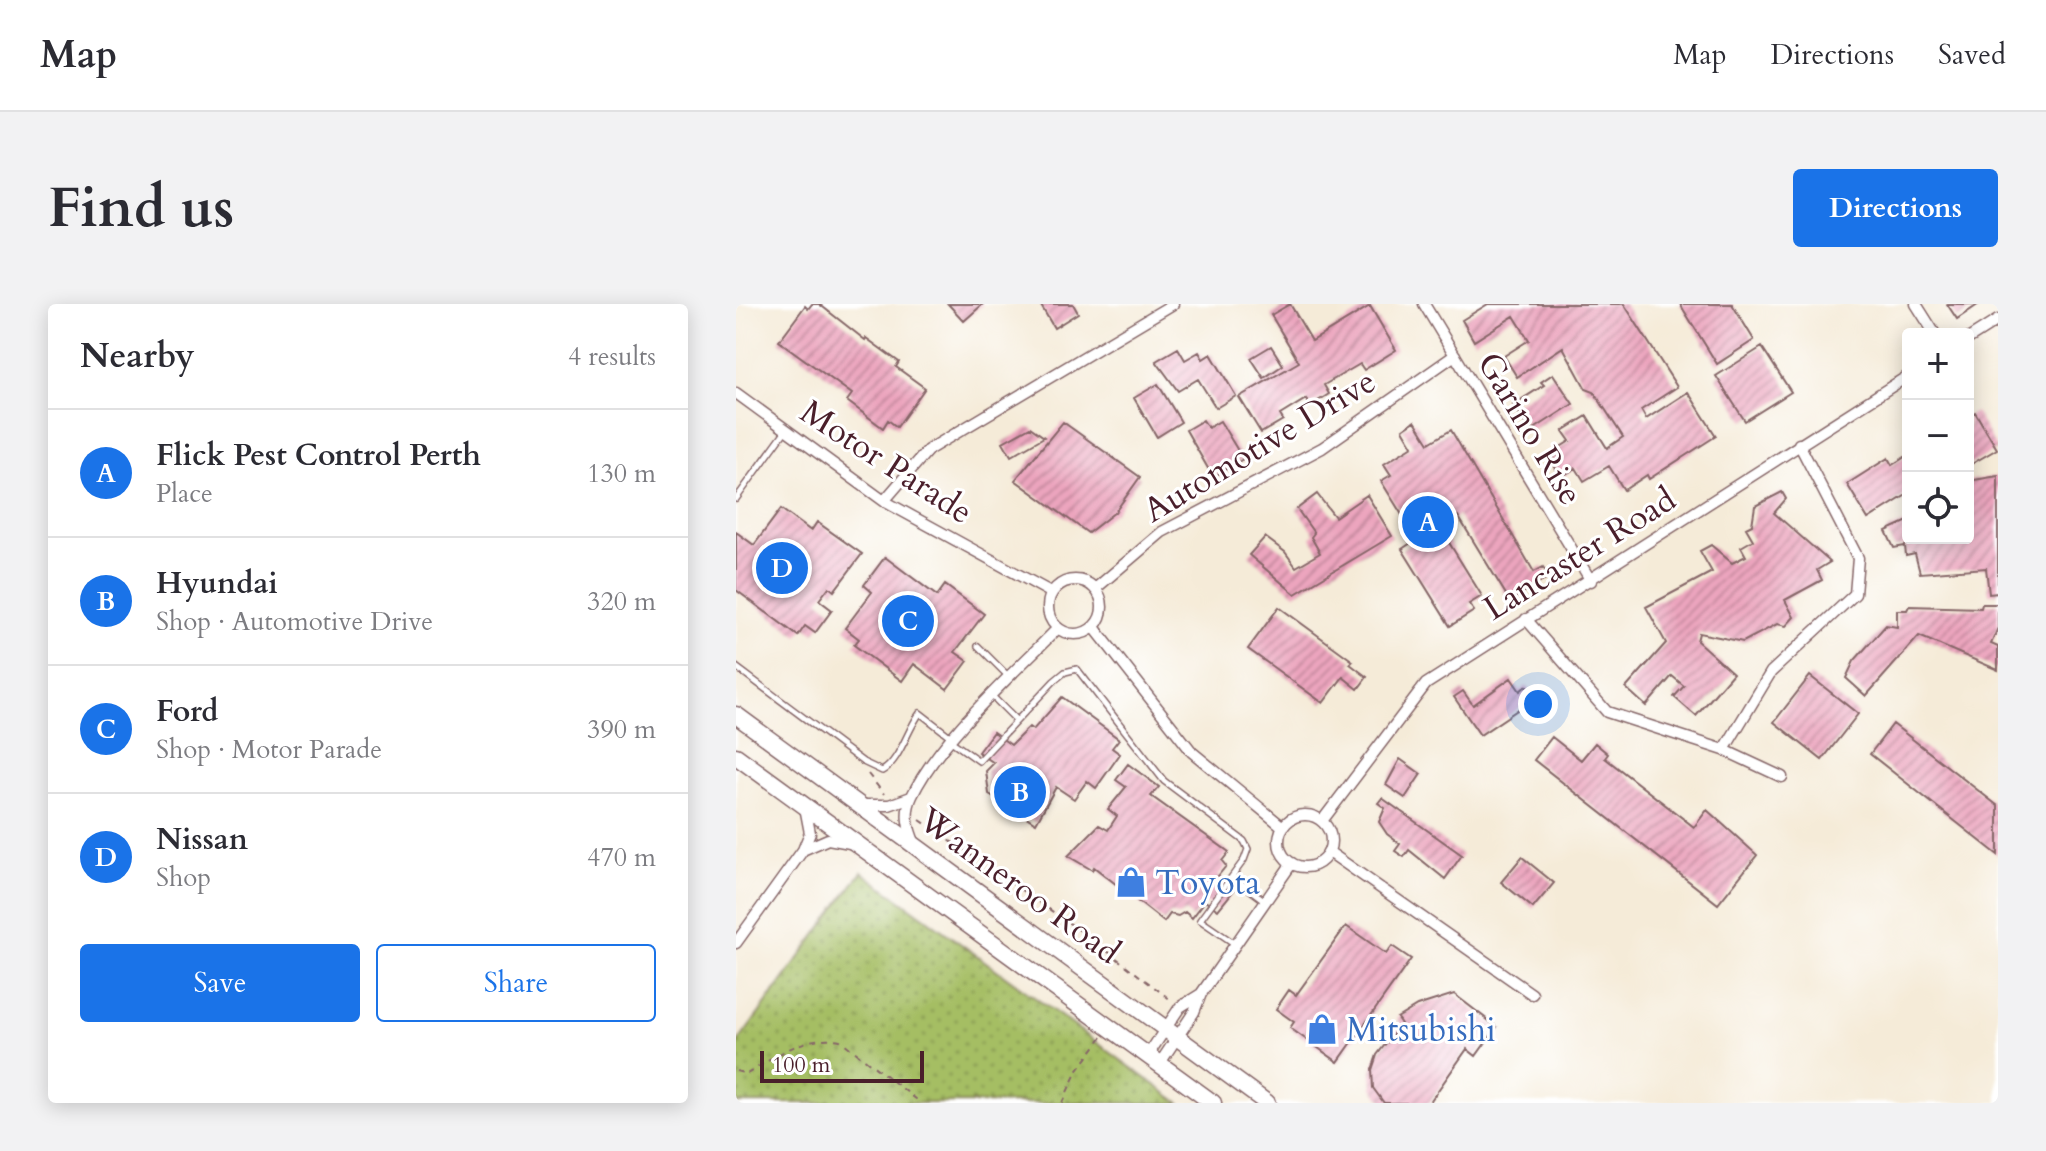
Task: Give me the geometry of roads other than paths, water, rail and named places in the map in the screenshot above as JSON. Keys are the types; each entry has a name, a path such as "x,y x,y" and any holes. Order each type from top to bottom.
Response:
{"highway":[{"name":"Wanneroo Road","path":"736,715 1267,1103"},
{"name":"Wanneroo Road","path":"736,756 1213,1103"}],"street":[{"path":"884,501 928,450 1173,304"},
{"name":"Garino Rise","path":"1424,304 1591,581"},
{"path":"1916,304 1931,328"},
{"path":"1974,335 1998,320"},
{"name":"Automotive Drive","path":"1095,589 1162,532 1322,448 1455,355"},
{"name":"Lancaster Road","path":"1322,821 1426,684 1902,380"},
{"name":"Motor Parade","path":"736,393 884,501 1052,593"},
{"path":"1724,750 1771,672 1855,594 1858,558 1799,444"},
{"path":"1078,580 1095,589 1102,608 1094,627 1076,634 1058,628 1049,612 1052,593 1059,586 1078,580"},
{"path":"1526,619 1607,712 1724,750 1782,777"},
{"path":"1094,627 1192,752 1283,827"},
{"path":"916,846 907,815 911,797 952,739 1058,628"},
{"path":"860,804 889,805 911,797"},
{"path":"736,943 803,850 810,833 805,807"},
{"path":"1305,815 1322,821 1331,835 1329,852 1309,867 1292,863 1279,843 1283,827 1305,815"},
{"path":"803,850 828,839 855,844"},
{"path":"1329,852 1532,994"},
{"path":"1154,1059 1171,1034 1194,1012 1201,994 1292,863"},
{"path":"1171,1034 1180,1007 1201,994"}],"lane":[{"path":"736,499 786,430"},
{"path":"978,646 1010,677"},
{"path":"736,667 863,762 882,771 896,759 905,732 920,713 979,761 1065,672 1077,669 1164,781 1244,841 1248,849 1233,877 1200,920 1236,944"},
{"path":"992,696 1016,720"},
{"path":"1233,877 1266,901"}],"place":[{"name":"Flick Pest Control Perth","path":"1428,522"},
{"name":"Nissan","path":"782,568"},
{"name":"Ford","path":"908,621"},
{"name":"Hyundai","path":"1020,792"},
{"name":"Toyota","path":"1131,882"},
{"name":"Mitsubishi","path":"1322,1029"}]}
